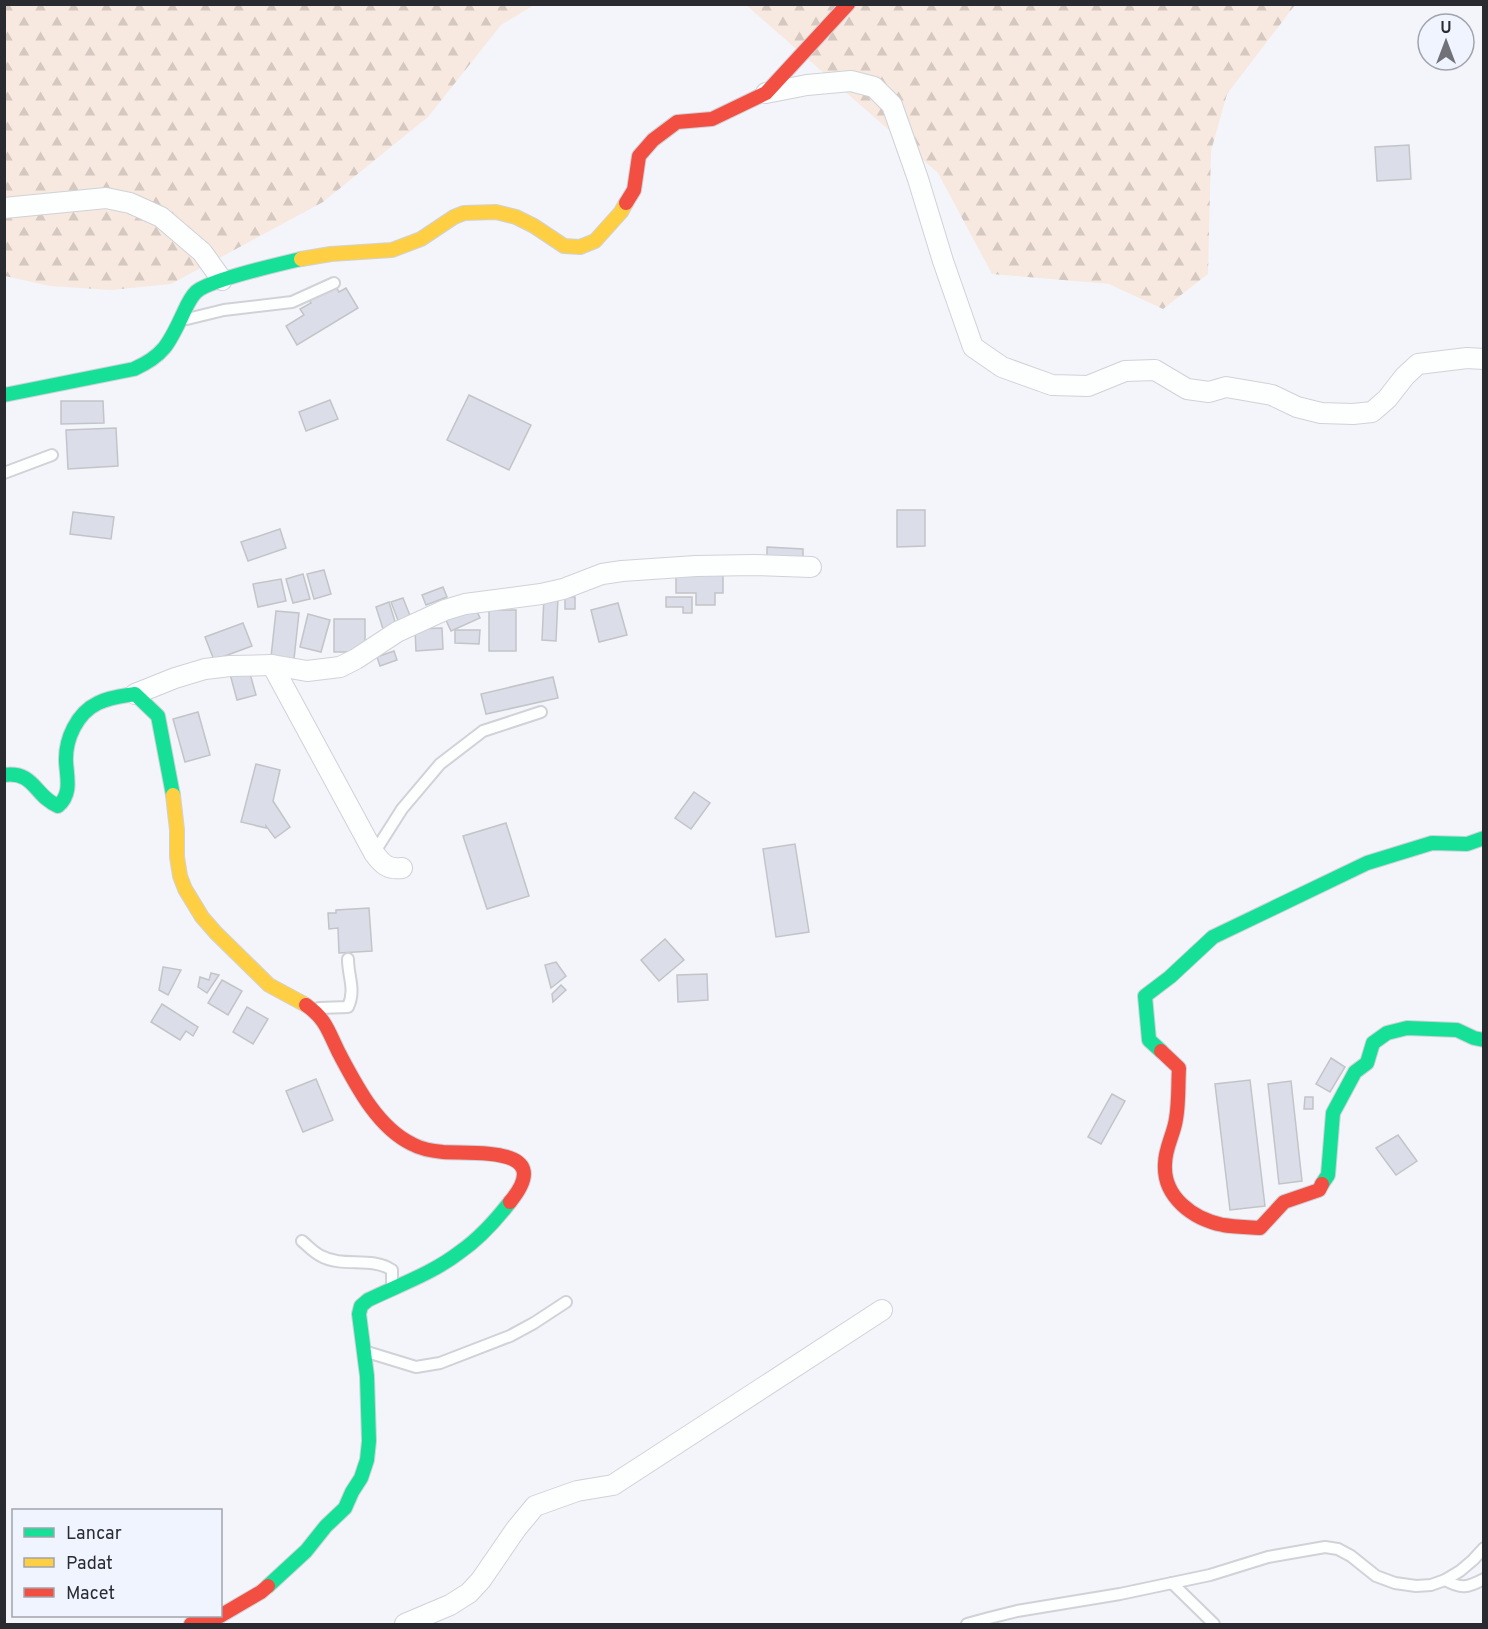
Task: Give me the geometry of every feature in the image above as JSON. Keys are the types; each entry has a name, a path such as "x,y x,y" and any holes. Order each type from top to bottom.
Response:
{"street":[{"path":"766,93 848,4"},
{"path":"4,395 134,369 150,362 164,349 191,298 198,290 222,280 300,259 331,254 392,250 421,239 464,213 496,212 516,217 564,246 580,247 595,241 621,212 634,190 639,156 653,140 677,122 712,119 766,93 851,81 874,87 892,105 973,347 1002,367 1052,385 1088,386 1125,371 1155,370 1187,389 1209,392 1226,387 1272,395 1297,407 1321,413 1353,414 1372,412 1387,399 1418,364 1467,358 1484,359"},
{"path":"4,208 106,198 130,203 161,217 202,252 222,280"},
{"path":"4,776 10,774 25,777 46,799 58,806 63,802 67,793 66,752 70,732 94,704 115,697 135,694 205,669 272,664 307,671 340,667 397,632 445,610 465,604 564,589 603,574 696,566 811,567"},
{"path":"272,664 379,861 386,867 402,868"},
{"path":"135,694 158,716 173,793 180,876 185,890 202,917 269,985 310,1008 324,1021 339,1053 372,1110 398,1135 424,1149 508,1156 520,1163 525,1174 521,1189 504,1210 461,1252 435,1268 392,1287 361,1306 359,1314 369,1412 367,1460 361,1478 345,1508 326,1526 306,1551 261,1592 222,1615"},
{"path":"1484,838 1467,844 1432,843 1367,863 1213,937 1170,977 1144,996 1149,1040 1179,1068 1176,1119 1166,1154 1164,1171 1168,1185 1182,1205 1201,1218 1223,1225 1260,1228 1284,1202 1319,1190 1328,1175 1333,1113 1355,1072 1366,1063 1373,1043 1387,1034 1407,1028 1457,1030 1484,1040"},
{"path":"405,1624 450,1605 469,1593 481,1580 516,1528 535,1506 577,1491 613,1485 882,1310"},
{"path":"191,1624 216,1617"}],"lane":[{"path":"180,320 224,310 292,302 334,283"},
{"path":"4,473 52,455"},
{"path":"374,853 402,809 440,764 483,731 541,712"},
{"path":"310,1008 348,1007 352,999 352,981 348,959"},
{"path":"302,1241 321,1256 334,1260 384,1265 392,1270 392,1287"},
{"path":"364,1351 416,1367 440,1363 510,1336 566,1302"},
{"path":"967,1624 1017,1611 1120,1594 1210,1575 1268,1557 1325,1547 1338,1549 1351,1556 1376,1576 1395,1583 1416,1586 1431,1585 1445,1580 1473,1560 1484,1548"},
{"path":"1445,1580 1457,1587 1466,1587 1484,1579"},
{"path":"1172,1583 1214,1624"}],"green space":[{"path":"5,5 534,5 501,25 428,117 323,202 171,284 111,290 50,286 5,276"},
{"path":"746,5 1295,5 1227,94 1211,151 1208,274 1163,309 1109,284 992,274 938,173"}],"building":[{"path":"1409,145 1411,179 1377,181 1375,147"},
{"path":"335,285 339,292 346,288 358,308 297,345 286,326 304,315 300,309 311,303 309,300"},
{"path":"469,395 531,425 509,470 447,440"},
{"path":"330,400 338,419 306,431 299,412"},
{"path":"61,401 103,401 104,423 61,424"},
{"path":"116,428 118,466 68,469 66,430"},
{"path":"897,510 925,510 925,546 897,547"},
{"path":"73,512 114,517 111,539 70,534"},
{"path":"280,529 286,548 248,561 241,542"},
{"path":"767,547 803,549 803,564 767,563"},
{"path":"324,570 331,594 314,599 307,574"},
{"path":"676,573 723,573 723,593 715,593 715,605 696,605 696,593 676,593"},
{"path":"303,574 310,599 293,603 286,579"},
{"path":"281,579 286,601 258,607 253,584"},
{"path":"443,587 447,597 426,605 422,595"},
{"path":"544,597 558,597 556,641 542,640"},
{"path":"565,597 575,597 575,609 565,609"},
{"path":"666,597 692,597 692,613 683,613 683,607 666,607"},
{"path":"403,598 411,618 399,623 391,602"},
{"path":"389,602 397,628 384,632 376,607"},
{"path":"618,603 627,635 599,642 591,610"},
{"path":"474,605 480,618 451,631 445,618"},
{"path":"489,610 516,610 516,651 489,651"},
{"path":"276,611 299,613 294,659 271,657"},
{"path":"308,614 330,620 321,652 300,647"},
{"path":"334,619 365,619 365,652 334,652"},
{"path":"243,623 252,646 214,660 205,637"},
{"path":"442,628 443,649 416,651 415,629"},
{"path":"455,630 480,630 479,644 455,643"},
{"path":"394,651 397,660 380,666 377,657"},
{"path":"249,670 256,695 237,700 230,674"},
{"path":"553,677 558,698 486,714 481,694"},
{"path":"198,712 210,755 185,762 173,719"},
{"path":"256,764 280,770 273,801 290,827 275,838 266,826 266,828 241,822"},
{"path":"694,792 710,803 691,829 675,818"},
{"path":"506,823 529,896 487,909 463,836"},
{"path":"795,844 809,932 776,937 763,849"},
{"path":"369,908 372,951 339,953 338,928 329,929 328,913 336,913 336,910"},
{"path":"665,939 684,960 659,981 641,960"},
{"path":"556,962 566,976 551,988 545,965"},
{"path":"163,967 181,970 168,995 159,990"},
{"path":"211,973 219,975 207,993 198,987 200,977 209,980"},
{"path":"707,974 708,1000 678,1002 677,975"},
{"path":"222,980 242,991 228,1015 208,1003"},
{"path":"561,985 566,990 553,1002 552,994"},
{"path":"162,1004 198,1027 193,1036 186,1031 180,1040 151,1022"},
{"path":"247,1007 268,1019 253,1044 233,1032"},
{"path":"1331,1058 1345,1067 1330,1092 1316,1084"},
{"path":"316,1079 333,1120 303,1132 286,1091"},
{"path":"1250,1080 1265,1206 1230,1210 1215,1084"},
{"path":"1291,1081 1302,1181 1279,1184 1268,1084"},
{"path":"1112,1094 1125,1101 1101,1144 1088,1137"},
{"path":"1305,1097 1313,1097 1313,1109 1304,1109"},
{"path":"1398,1135 1417,1161 1396,1175 1376,1148"}],"traffic: fast":[{"path":"4,395 134,369 159,354 173,334 190,301 203,287 262,268 301,259"},
{"path":"4,775 14,775 28,780 50,802 58,806 67,791 66,753 70,736 78,720 98,703 135,694 158,716 173,795"},
{"path":"1161,1051 1149,1040 1145,996 1170,977 1213,937 1367,863 1432,843 1467,844 1484,838"},
{"path":"1322,1184 1328,1175 1333,1113 1355,1072 1367,1063 1373,1043 1387,1033 1407,1028 1457,1030 1484,1040"},
{"path":"268,1586 306,1551 326,1526 345,1508 361,1478 367,1460 369,1441 367,1376 359,1314 361,1306 368,1300 450,1259 480,1235 510,1202"}],"traffic: slow":[{"path":"301,259 331,254 392,250 421,239 464,213 496,212 516,217 564,246 580,247 595,241 621,212 626,203"},
{"path":"173,795 180,876 202,917 269,985 306,1005"}],"traffic: jam":[{"path":"626,203 634,190 639,156 653,140 677,122 712,119 766,93 848,4"},
{"path":"306,1005 326,1026 369,1104 388,1127 400,1137 427,1150 491,1154 518,1162 524,1171 522,1184 510,1202"},
{"path":"1161,1051 1179,1068 1177,1113 1165,1164 1169,1187 1182,1205 1201,1218 1212,1222 1228,1226 1260,1228 1284,1202 1319,1190 1322,1184"},
{"path":"222,1615 268,1586"},
{"path":"191,1624 216,1617"}]}
